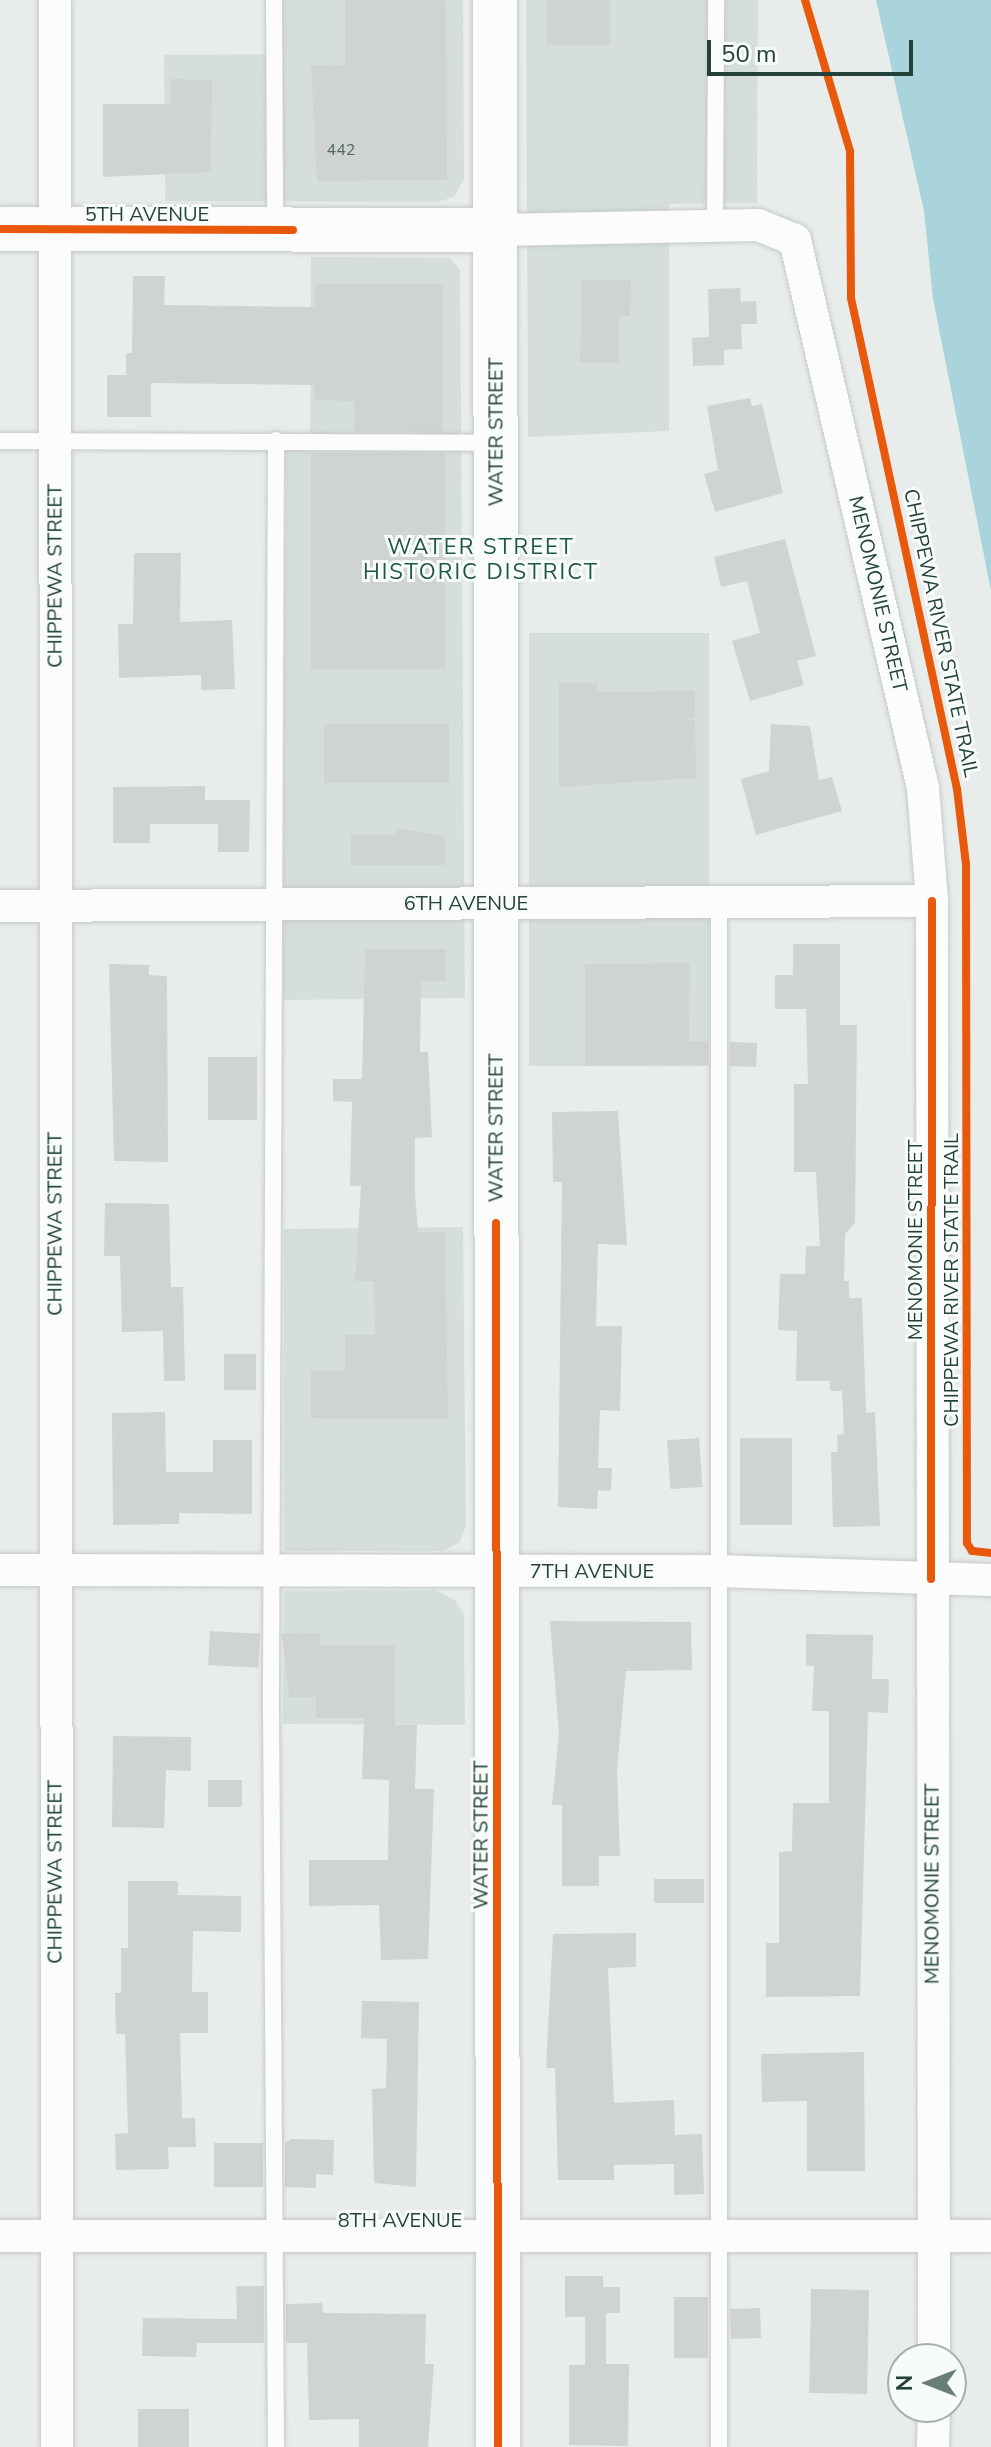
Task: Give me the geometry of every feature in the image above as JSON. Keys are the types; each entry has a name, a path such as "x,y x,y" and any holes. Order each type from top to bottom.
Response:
{"main road":[{"name":"WATER STREET","path":"495,0 498,2447"},
{"name":"5TH AVENUE","path":"0,229 495,230"}],"street":[{"name":"CHIPPEWA STREET","path":"55,0 57,2447"},
{"name":"5TH AVENUE","path":"495,230 715,226 783,231"},
{"name":"MENOMONIE STREET","path":"783,231 795,240 803,262 923,788 932,901 934,2343"},
{"name":"6TH AVENUE","path":"0,906 276,902 932,901"},
{"name":"7TH AVENUE","path":"0,1570 717,1571 991,1580"},
{"name":"8TH AVENUE","path":"0,2236 991,2236"},
{"path":"933,2447 934,2423"}],"lane":[{"path":"274,0 275,230"},
{"path":"715,226 716,0"},
{"path":"276,440 272,1569 276,2447"},
{"path":"0,441 496,443"},
{"path":"719,902 719,2447"}],"shaded area":[{"path":"281,0 463,0 464,179 454,197 437,202 165,201 164,55 281,54"},
{"path":"526,0 758,0 757,203 669,204 669,431 528,437"},
{"path":"311,257 450,258 460,270 465,998 283,1000 286,445 310,445"},
{"path":"529,633 709,633 709,1066 529,1066"},
{"path":"463,1227 466,1525 460,1542 443,1551 284,1551 284,1229"},
{"path":"436,1590 456,1601 464,1615 465,1725 283,1724 284,1591"}],"water":[{"path":"876,0 991,0 991,591 933,299 924,211"}],"building":[{"path":"345,0 446,0 447,180 317,181 311,65 345,66"},
{"path":"547,0 610,0 610,45 547,45"},
{"path":"171,79 212,80 211,172 103,177 103,104 171,104"},
{"path":"133,276 165,276 164,305 315,307 315,284 443,284 442,432 354,431 354,401 314,400 314,385 151,383 151,417 107,417 107,375 126,375 126,353 132,353"},
{"path":"582,280 631,280 630,316 619,316 619,363 580,362"},
{"path":"740,288 741,302 756,301 757,324 741,324 742,349 724,350 724,365 693,366 692,338 709,337 708,289"},
{"path":"750,398 752,406 762,404 783,493 715,512 704,474 718,470 707,406"},
{"path":"311,453 445,453 445,669 311,669"},
{"path":"785,539 816,656 797,661 804,685 750,701 732,641 760,633 747,581 721,587 714,557"},
{"path":"134,553 181,553 180,622 232,620 235,689 201,690 201,675 119,678 118,624 133,624"},
{"path":"559,683 597,683 597,692 695,691 695,717 687,720 695,720 696,778 559,787"},
{"path":"324,724 449,724 449,783 324,783"},
{"path":"771,724 810,726 819,780 832,777 842,811 756,835 741,779 769,771"},
{"path":"205,786 205,800 250,800 249,852 218,852 218,824 150,824 150,843 113,843 113,787"},
{"path":"397,828 445,836 445,865 351,865 351,835 397,835"},
{"path":"793,944 840,944 840,1025 857,1025 855,1223 845,1234 844,1281 849,1281 849,1298 862,1298 866,1413 875,1412 880,1526 833,1527 831,1452 838,1452 837,1435 844,1434 842,1391 830,1391 830,1381 796,1381 797,1331 778,1330 780,1274 805,1274 806,1246 820,1246 816,1172 794,1172 794,1084 808,1084 806,1009 775,1009 775,975 793,975"},
{"path":"365,949 446,949 446,981 421,981 420,1052 428,1052 432,1137 415,1138 415,1194 418,1232 445,1232 448,1419 311,1418 311,1370 345,1371 345,1335 375,1335 374,1281 355,1281 361,1186 350,1186 352,1102 333,1101 333,1079 362,1079"},
{"path":"690,963 689,1041 708,1042 708,1065 585,1066 585,964"},
{"path":"109,964 149,965 149,975 167,976 168,1162 114,1161"},
{"path":"730,1042 757,1043 756,1067 729,1066"},
{"path":"208,1057 257,1057 257,1120 208,1120"},
{"path":"618,1111 627,1245 598,1244 596,1326 622,1326 620,1411 600,1410 598,1468 612,1468 611,1491 598,1490 597,1509 558,1507 562,1182 553,1182 552,1112"},
{"path":"105,1203 169,1204 171,1287 183,1287 185,1381 164,1381 163,1331 122,1332 120,1256 104,1256"},
{"path":"224,1354 256,1354 256,1390 224,1390"},
{"path":"165,1412 166,1472 213,1472 213,1440 252,1440 252,1514 179,1513 179,1524 113,1525 112,1413"},
{"path":"699,1438 702,1487 670,1489 667,1440"},
{"path":"740,1438 792,1438 792,1525 740,1525"},
{"path":"550,1621 691,1622 692,1670 626,1671 617,1770 620,1856 599,1856 599,1886 562,1886 562,1805 552,1805 559,1734"},
{"path":"210,1631 260,1634 258,1668 208,1665"},
{"path":"320,1633 320,1646 395,1645 395,1725 417,1725 415,1789 434,1789 428,1959 381,1960 379,1905 309,1906 309,1860 388,1860 389,1780 362,1779 364,1718 316,1718 316,1697 289,1697 282,1634"},
{"path":"806,1634 873,1635 872,1679 889,1679 888,1713 868,1712 860,1996 766,1997 766,1943 779,1943 779,1852 792,1851 793,1803 829,1803 829,1711 812,1711 814,1666 806,1665"},
{"path":"113,1736 191,1737 191,1771 166,1770 164,1828 112,1827"},
{"path":"208,1780 242,1780 242,1807 208,1807"},
{"path":"654,1879 704,1879 704,1903 654,1903"},
{"path":"128,1881 178,1881 178,1895 241,1896 241,1932 193,1931 192,1992 208,1992 208,2033 180,2033 182,2118 195,2118 196,2147 168,2147 169,2169 116,2170 115,2134 128,2133 125,2034 116,2034 115,1993 121,1993 121,1948 128,1948"},
{"path":"636,1933 636,1967 608,1968 614,2103 674,2100 675,2135 702,2134 704,2194 674,2195 674,2164 614,2165 614,2180 558,2180 555,2068 546,2068 553,1934"},
{"path":"362,2001 419,2002 416,2187 374,2183 372,2089 386,2088 387,2039 361,2038"},
{"path":"864,2052 865,2171 807,2171 807,2101 762,2102 761,2054"},
{"path":"292,2139 334,2140 333,2175 316,2174 316,2188 285,2187 285,2143"},
{"path":"214,2143 263,2143 263,2187 214,2187"},
{"path":"565,2276 603,2276 603,2287 620,2287 620,2313 606,2313 606,2364 629,2364 628,2446 569,2445 569,2365 585,2365 585,2317 565,2317"},
{"path":"236,2286 264,2286 264,2343 197,2343 196,2357 142,2356 143,2318 237,2319"},
{"path":"811,2289 869,2290 867,2394 809,2393"},
{"path":"674,2297 708,2297 708,2358 674,2358"},
{"path":"322,2303 323,2313 426,2314 425,2364 434,2364 428,2447 359,2447 359,2419 309,2420 307,2343 286,2343 286,2304"},
{"path":"760,2308 761,2338 731,2339 730,2309"},
{"path":"138,2409 189,2409 189,2447 138,2447"}],"cycle path":[{"name":"CHIPPEWA RIVER STATE TRAIL","path":"805,0 850,151 851,298 957,789 966,864 967,1543 972,1551 991,1553"},
{"path":"0,229 293,230"},
{"name":"CHIPPEWA RIVER STATE TRAIL","path":"931,1579 932,901"},
{"path":"496,1223 498,2447"}],"district":[{"name":"WATER STREET HISTORIC DISTRICT","path":"481,560"}]}
